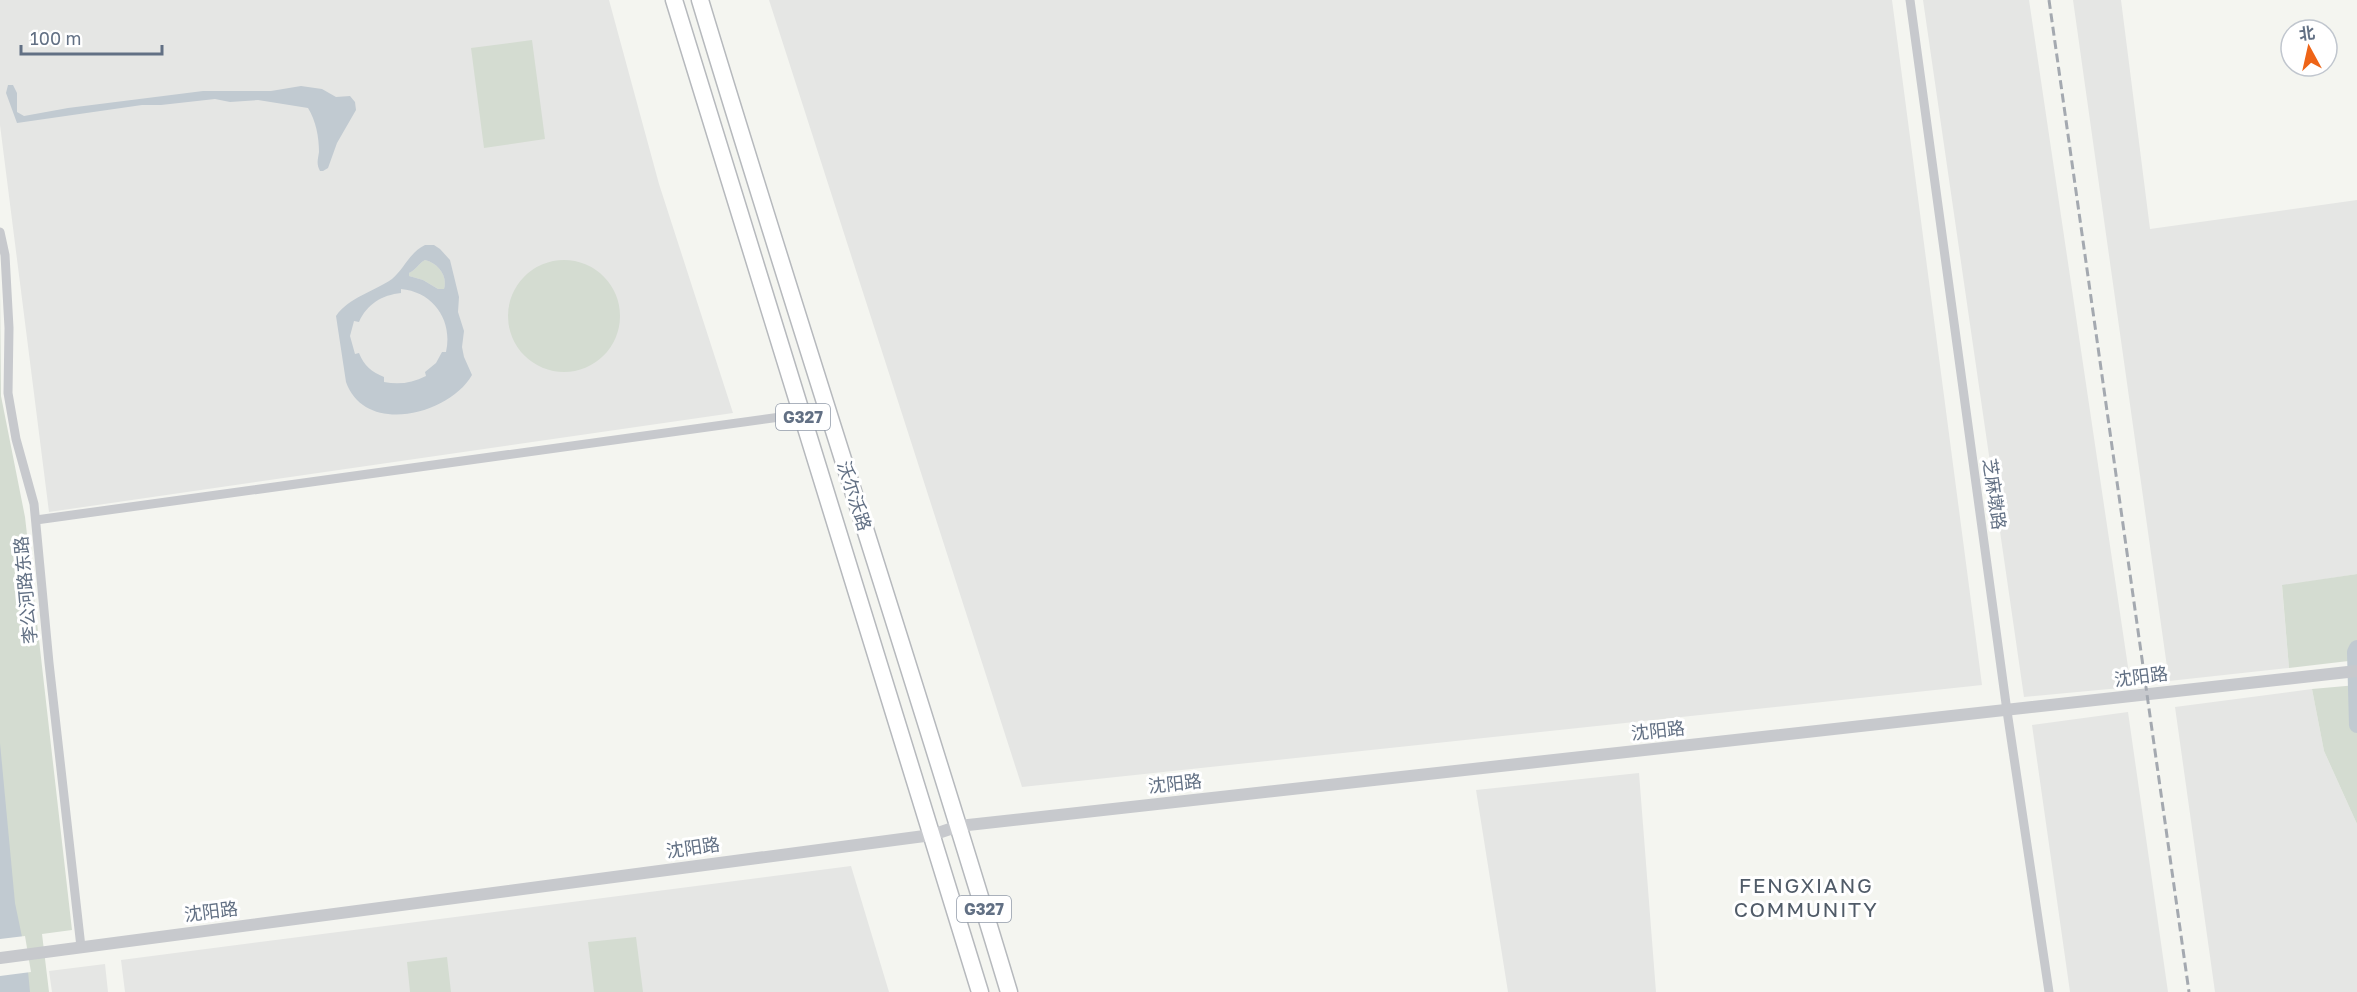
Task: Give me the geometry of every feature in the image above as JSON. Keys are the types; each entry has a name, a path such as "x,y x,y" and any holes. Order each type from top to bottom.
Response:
{"highway":[{"name":"沃尔沃路","path":"674,0 980,992"},
{"name":"沃尔沃路","path":"700,0 1009,992"}],"street":[{"name":"芝麻墩路","path":"1910,0 2007,711 2049,992"},
{"name":"李公河路东路","path":"0,231 5,255 9,328 8,393 16,439 34,504 49,663 81,947"},
{"path":"36,520 802,414"},
{"name":"沈阳路","path":"0,958 932,835 959,826 2357,671"}],"shaded area":[{"path":"0,0 609,0 659,184 733,413 49,512 0,125"},
{"path":"769,0 1892,0 1982,685 1022,787"},
{"path":"1923,0 2029,0 2131,687 2024,697"},
{"path":"2073,0 2121,0 2150,229 2357,200 2357,574 2282,586 2289,668 2169,681"},
{"path":"532,40 545,139 484,148 471,48"},
{"path":"8,85 13,85 17,93 17,112 24,116 68,108 203,91 271,91 301,86 322,89 336,97 350,96 355,102 356,110 337,143 328,168 320,171 318,135 308,108 258,100 230,102 215,99 142,105 17,123 6,93"},
{"path":"425,245 434,245 450,260 459,297 458,312 464,331 462,347 472,375 461,389 445,401 408,414 388,414 370,409 356,399 346,382 336,316 347,304 392,279","holes":["425,260 434,264 441,271 445,279 444,289 438,289 423,280 409,276 409,273","401,289 423,296 438,310 447,330 446,352 442,352 436,363 425,372 426,376 405,383 390,383 384,382 384,377 369,368 359,353 355,354 350,336 354,321 359,322 371,305 381,298 401,293"]},
{"path":"425,260 434,264 441,271 445,279 444,289 438,289 423,280 409,276 409,273"},
{"path":"564,260 585,265 603,277 615,295 620,316 615,337 603,355 585,367 564,372 543,367 525,355 513,337 508,316 513,295 525,277 543,265"},
{"path":"0,287 1,396 25,517 72,930 42,934 49,992 0,992"},
{"path":"2357,574 2357,660 2289,668 2282,585"},
{"path":"2357,685 2357,824 2324,751 2312,689"},
{"path":"2312,689 2324,751 2357,824 2357,992 2215,992 2175,707"},
{"path":"2128,712 2168,992 2070,992 2032,725"},
{"path":"0,743 15,903 27,961 30,992 0,992"},
{"path":"1639,773 1656,992 1508,992 1476,790"},
{"path":"851,866 889,992 125,992 121,960"},
{"path":"636,937 643,992 594,992 588,942"},
{"path":"447,957 451,992 410,992 407,962"},
{"path":"105,964 108,992 52,992 49,971"}],"pier":[{"path":"25,936 31,972 0,976 0,939"}],"waterway":[{"path":"2357,648 2355,652 2357,725"}],"railway":[{"path":"2049,0 2189,992"}],"district":[{"name":"FENGXIANG COMMUNITY","path":"1806,898"}]}
